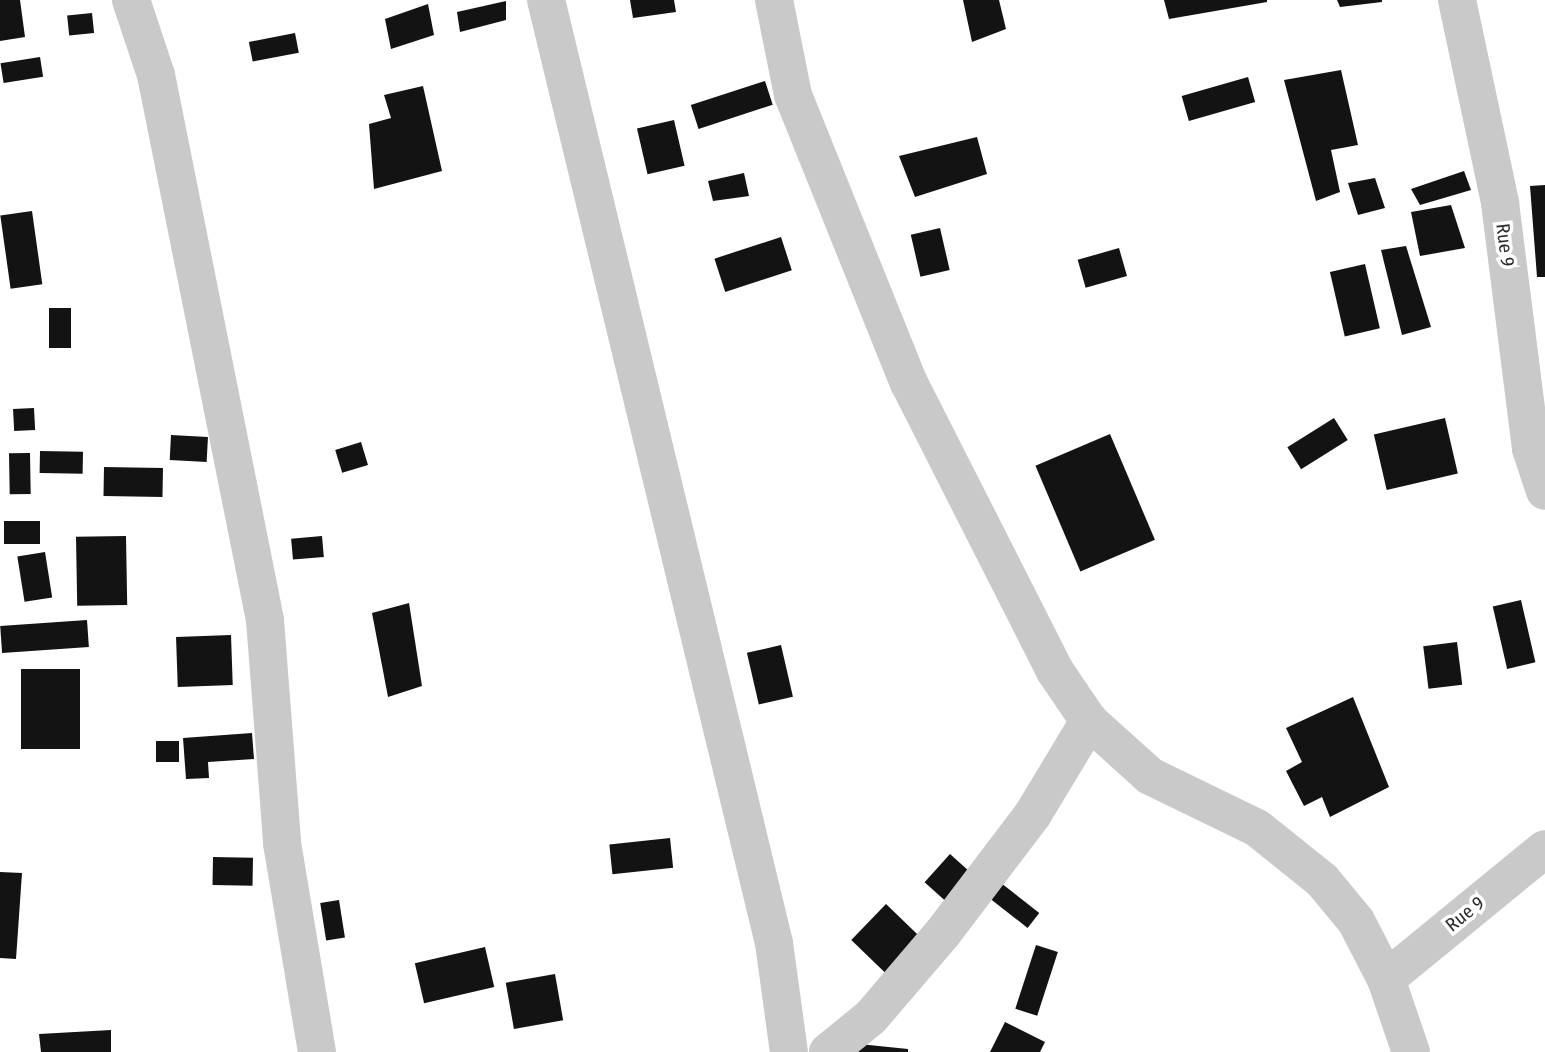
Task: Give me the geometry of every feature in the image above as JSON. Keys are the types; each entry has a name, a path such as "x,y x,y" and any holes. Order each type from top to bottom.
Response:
{"street":[{"path":"131,0 156,75 265,620 282,843 317,1052"},
{"path":"547,0 774,943 789,1052"},
{"path":"774,0 793,95 909,383 1055,671 1089,721 1150,776 1257,828 1322,880 1356,921 1386,979 1410,1052"},
{"name":"Rue 9","path":"1457,0 1500,203 1531,449 1545,491"},
{"path":"828,1052 871,1017 942,934 1033,814 1089,721"},
{"name":"Rue 9","path":"1386,979 1545,849"}],"building":[{"path":"0,0 20,0 25,37 0,41"},
{"path":"630,0 674,0 676,12 633,18"},
{"path":"963,0 999,0 1006,29 972,42"},
{"path":"1164,0 1267,0 1267,2 1169,19"},
{"path":"1337,0 1382,0 1382,2 1340,7"},
{"path":"506,1 506,20 460,32 457,12"},
{"path":"428,4 434,35 391,49 385,19"},
{"path":"92,13 94,33 69,36 67,16"},
{"path":"295,33 299,53 253,62 249,42"},
{"path":"40,57 43,77 4,83 0,63"},
{"path":"1341,70 1358,145 1331,150 1340,192 1316,201 1284,80"},
{"path":"1248,77 1255,102 1189,121 1182,96"},
{"path":"765,81 773,105 699,129 691,105"},
{"path":"423,86 442,171 374,189 369,124 391,118 384,95"},
{"path":"674,120 685,166 648,174 637,129"},
{"path":"977,137 987,174 915,197 899,156"},
{"path":"1464,171 1471,190 1420,205 1411,189"},
{"path":"744,173 749,196 713,201 708,181"},
{"path":"1375,178 1385,208 1358,215 1348,183"},
{"path":"1545,185 1545,277 1537,277 1530,186"},
{"path":"1451,205 1465,248 1420,256 1411,212"},
{"path":"32,211 42,284 11,289 0,215"},
{"path":"940,228 950,270 920,277 911,235"},
{"path":"781,237 792,270 725,292 714,259"},
{"path":"1406,246 1431,327 1402,335 1381,250"},
{"path":"1119,248 1127,276 1086,288 1078,260"},
{"path":"1365,264 1380,328 1345,336 1330,272"},
{"path":"49,308 71,308 71,348 49,348"},
{"path":"34,408 35,430 14,431 13,409"},
{"path":"1334,418 1348,440 1301,469 1287,447"},
{"path":"1445,418 1458,474 1387,490 1374,434"},
{"path":"1110,434 1155,540 1080,572 1035,466"},
{"path":"171,435 208,437 207,462 170,460"},
{"path":"361,442 368,465 342,473 335,450"},
{"path":"40,451 83,452 83,474 40,473"},
{"path":"9,453 30,453 31,494 10,494"},
{"path":"104,467 163,468 162,497 103,496"},
{"path":"4,521 40,521 40,544 4,544"},
{"path":"126,536 127,605 77,606 76,537"},
{"path":"322,536 324,557 293,560 291,539"},
{"path":"45,552 52,597 25,602 17,556"},
{"path":"1521,600 1535,662 1507,669 1493,607"},
{"path":"409,603 422,686 388,697 372,613"},
{"path":"87,620 89,647 2,653 0,626"},
{"path":"231,635 233,685 178,687 176,637"},
{"path":"1457,642 1462,685 1428,689 1423,646"},
{"path":"781,645 793,697 759,705 747,653"},
{"path":"21,669 80,669 80,749 21,749"},
{"path":"1353,697 1389,787 1330,817 1322,797 1304,806 1286,771 1302,762 1286,728"},
{"path":"252,733 254,759 208,762 209,778 186,779 183,738"},
{"path":"156,741 179,741 179,762 156,762"},
{"path":"670,838 673,868 612,874 609,844"},
{"path":"950,854 970,872 945,900 925,882"},
{"path":"213,857 253,858 253,886 213,885"},
{"path":"0,872 22,873 16,959 0,958"},
{"path":"992,876 1039,913 1028,928 980,891"},
{"path":"339,900 345,938 326,941 320,903"},
{"path":"886,904 922,939 887,975 851,940"},
{"path":"1036,945 1058,952 1037,1016 1015,1009"},
{"path":"485,947 494,987 424,1003 415,963"},
{"path":"555,974 563,1020 514,1029 506,983"},
{"path":"1005,1022 1045,1042 1040,1052 990,1052"},
{"path":"111,1030 111,1052 41,1052 39,1034"},
{"path":"859,1044 908,1049 908,1052 858,1052"}]}
